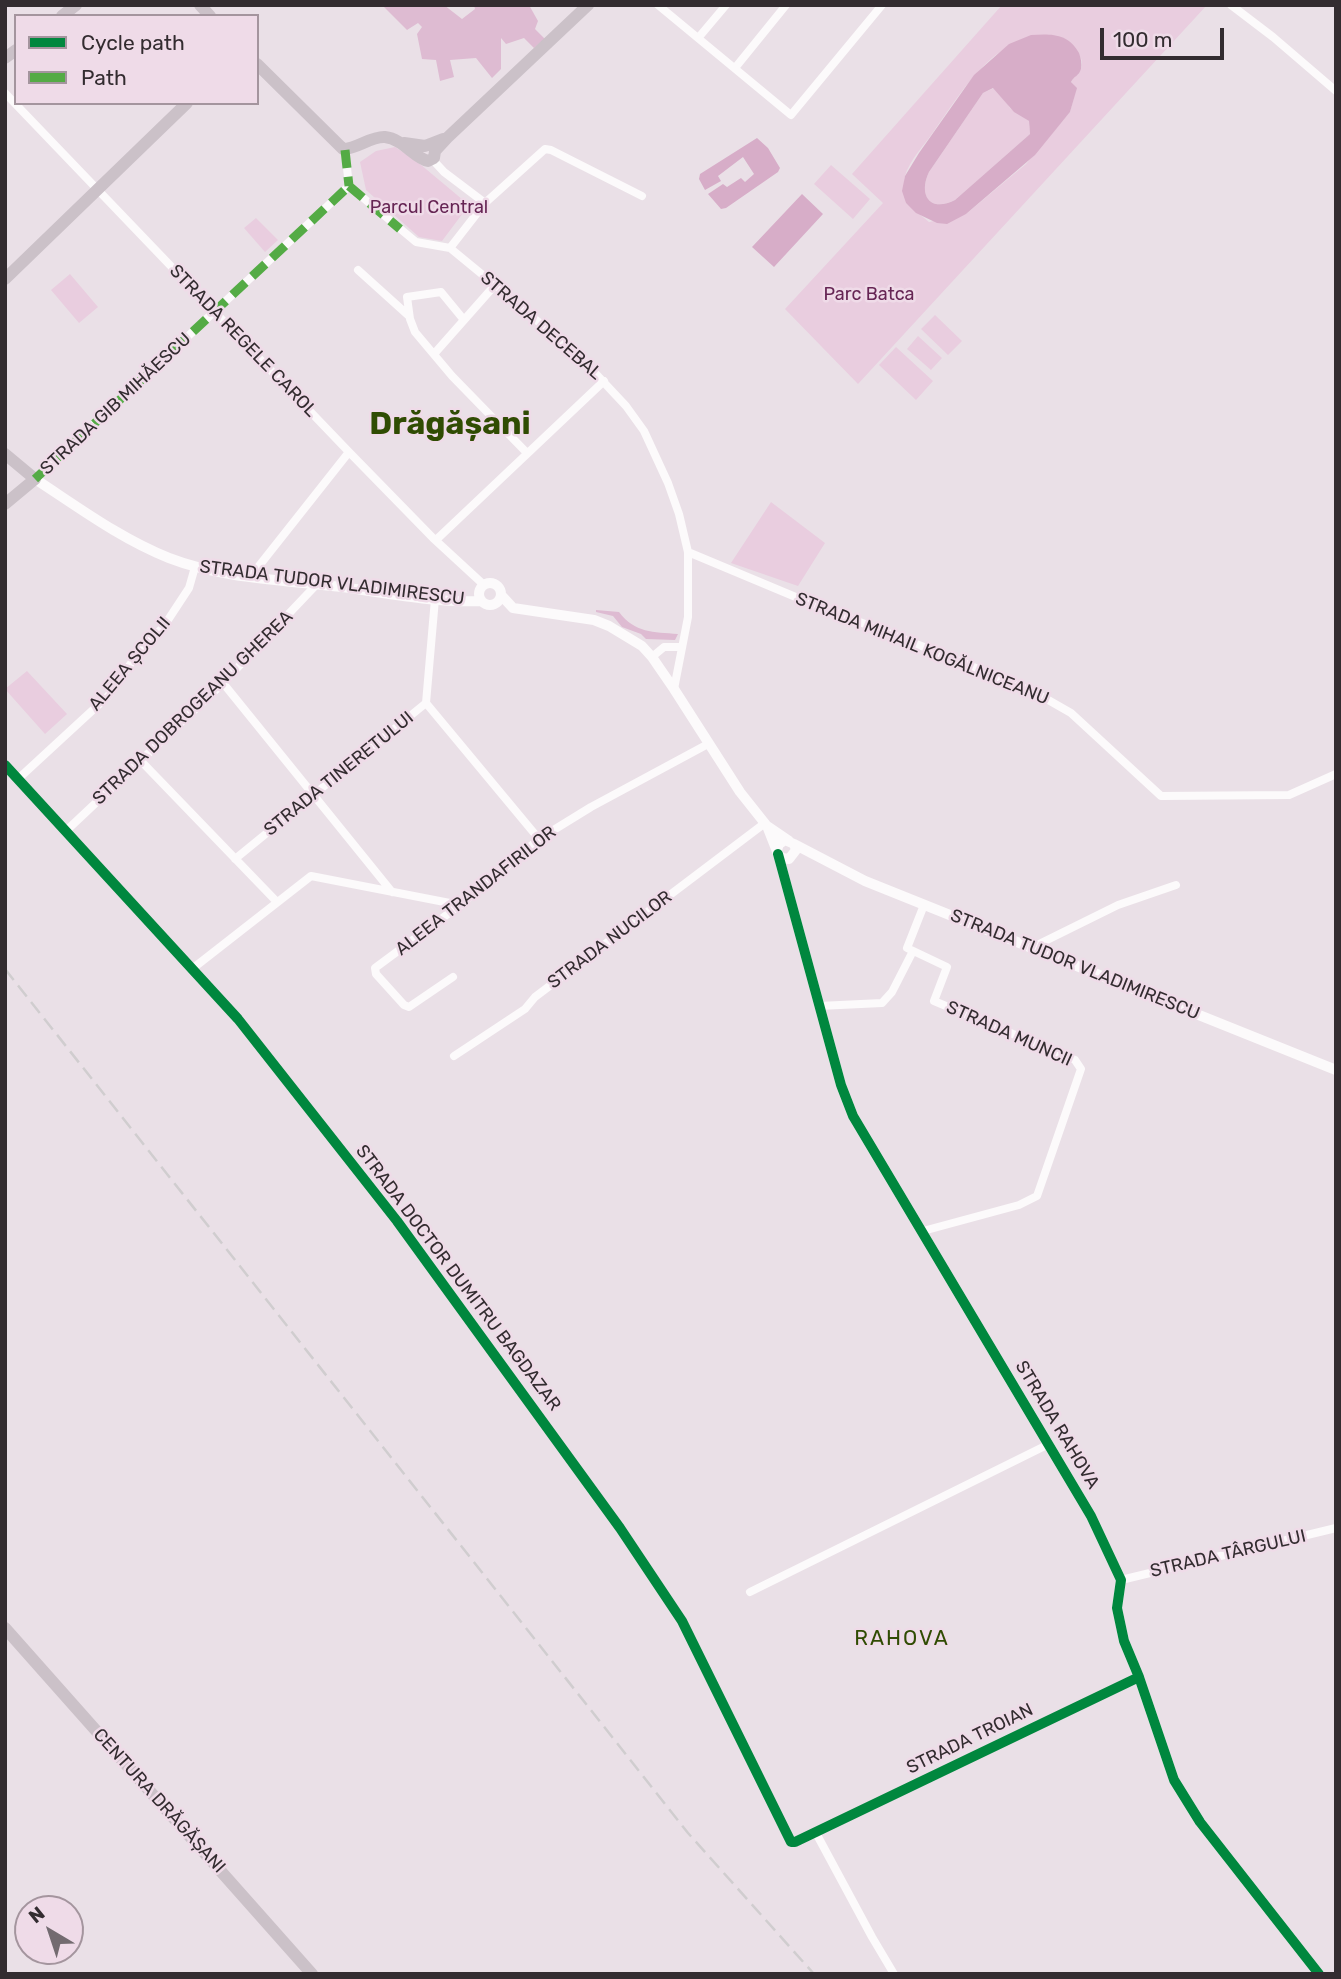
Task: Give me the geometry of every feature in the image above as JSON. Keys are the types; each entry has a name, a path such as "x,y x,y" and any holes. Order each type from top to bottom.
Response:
{"main road":[{"path":"259,66 345,150 382,137 428,151 447,138 588,5"},
{"path":"5,279 185,105"},
{"name":"STRADA TUDOR VLADIMIRESCU","path":"5,454 35,479 127,537 166,557 195,567 435,599 480,601 486,605 594,620 626,635 652,657 674,688 740,792 766,825 777,852"},
{"path":"5,504 35,479"},
{"name":"STRADA TUDOR VLADIMIRESCU","path":"480,601 480,590 491,583 497,586 513,608"},
{"path":"493,605 499,601 501,595"},
{"name":"STRADA TUDOR VLADIMIRESCU","path":"766,825 815,857 865,881 1336,1070"},
{"path":"784,877 796,850 791,842 782,841 777,852 782,858 791,858"},
{"name":"STRADA RAHOVA","path":"777,852 841,1085 853,1115 1091,1516 1121,1580 1117,1608 1124,1641 1174,1780 1199,1822 1319,1974"},
{"name":"STRADA TUDOR VLADIMIRESCU","path":"791,858 815,857"},
{"name":"CENTURA DRĂGĂȘANI","path":"5,1628 312,1974"}],"street":[{"path":"658,5 791,115 882,5"},
{"path":"699,37 726,5"},
{"path":"735,68 786,5"},
{"path":"1231,5 1336,91"},
{"name":"STRADA REGELE CAROL","path":"17,105 349,452 484,585"},
{"path":"345,150 349,187 416,242 450,248 485,203 545,149 642,196"},
{"path":"428,151 444,172 485,203"},
{"name":"STRADA GIB MIHĂESCU","path":"35,479 349,187"},
{"name":"STRADA DECEBAL","path":"450,248 581,358 626,406 650,443 679,514 688,552 689,605 674,688"},
{"path":"358,271 409,316"},
{"path":"434,354 495,285"},
{"path":"464,320 441,292 407,297 409,316 415,332 527,453"},
{"path":"436,540 604,381"},
{"path":"251,576 349,452"},
{"name":"STRADA MIHAIL KOGĂLNICEANU","path":"688,552 1036,694 1071,713 1161,796 1289,795 1336,774"},
{"name":"ALEEA ȘCOLII","path":"18,779 108,696 136,656 164,626 189,589 195,567"},
{"name":"STRADA DOBROGEANU GHEREA","path":"67,830 222,683 317,584"},
{"name":"STRADA TINERETULUI","path":"236,859 426,703 435,599"},
{"path":"652,657 664,647 682,648"},
{"path":"222,683 392,892"},
{"path":"426,703 539,839"},
{"name":"ALEEA TRANDAFIRILOR","path":"453,977 409,1007 404,1005 376,974 375,968 460,905 539,839 591,807 708,744"},
{"path":"140,760 277,902"},
{"name":"STRADA DOCTOR DUMITRU BAGDAZAR","path":"5,765 238,1019 397,1221 620,1528 682,1621 787,1838 795,1842 816,1833"},
{"name":"STRADA NUCILOR","path":"454,1056 525,1009 535,997 766,825"},
{"path":"192,969 311,876 460,905"},
{"path":"1033,947 1118,905 1176,885"},
{"path":"819,1006 882,1003 892,992 913,951 906,948 924,905"},
{"name":"STRADA MUNCII","path":"913,951 947,967 934,1001 1075,1060 1081,1069 1037,1196 1019,1205 923,1231"},
{"path":"750,1592 1049,1444"},
{"name":"STRADA TÂRGULUI","path":"1121,1580 1336,1528"},
{"name":"STRADA TROIAN","path":"816,1833 1139,1677"},
{"path":"816,1833 894,1974"}],"green space":[{"name":"Parc Batca","path":"1002,5 1207,5 858,384 785,309 883,203 852,174","holes":["1048,35 1077,52 1082,63 1080,71 1071,82 1076,89 1070,112 1026,164 966,214 929,222 906,203 904,186 907,170 981,68 1011,45 1028,38"]},
{"path":"994,88 1010,108 1029,121 1030,134 955,200 933,203 928,200 925,188 929,172 983,93"},
{"name":"Parcul Central","path":"395,147 414,159 469,205 442,241 419,237 366,190 360,162 376,151"},
{"path":"831,165 870,199 853,219 814,184"},
{"path":"256,218 278,240 265,252 244,228"},
{"path":"70,274 98,307 79,323 51,290"},
{"path":"935,315 962,341 948,355 921,329"},
{"path":"918,336 942,358 931,370 907,349"},
{"path":"896,347 933,381 916,400 879,365"},
{"path":"771,502 825,543 798,586 731,563"},
{"path":"27,671 67,714 45,734 5,689"}],"shaded area":[{"path":"382,5 444,5 462,19 475,9 474,5 529,5 538,21 535,29 545,39 534,48 524,38 506,44 501,38 501,69 492,78 476,58 450,60 454,77 440,81 436,60 422,59 417,34 422,27 418,23 407,30"},
{"path":"1031,35 1045,35 1064,38 1075,46 1080,55 1081,67 1071,82 1077,88 1070,112 1035,155 966,214 947,224 937,223 916,213 906,203 902,191 905,176 974,75 1009,44","holes":["993,88 1014,112 1029,121 1030,134 955,200 939,204 928,200 925,188 929,172 983,93"]},
{"path":"757,138 768,148 780,168 778,172 721,209 708,194 723,184 727,187 741,178 745,182 754,174 743,157 718,176 721,181 705,190 699,179 700,174"},
{"path":"802,194 823,214 774,267 752,247"},
{"path":"596,610 619,612 638,628 678,634 675,640 646,639 641,634 622,627 613,616"}],"railway":[{"path":"5,969 688,1833 814,1974"}],"marked path":[{"path":"345,150 349,186"},
{"path":"349,186 400,229"},
{"path":"35,479 349,186"}],"cycle path":[{"path":"5,765 238,1019 397,1221 620,1528 682,1621 791,1842 1139,1677"},
{"path":"778,854 841,1085 853,1116 1091,1516 1121,1580 1117,1608 1124,1641 1174,1780 1200,1822 1319,1974"}],"district":[{"name":"Drăgășani","path":"450,425"},
{"name":"RAHOVA","path":"902,1639"}]}
